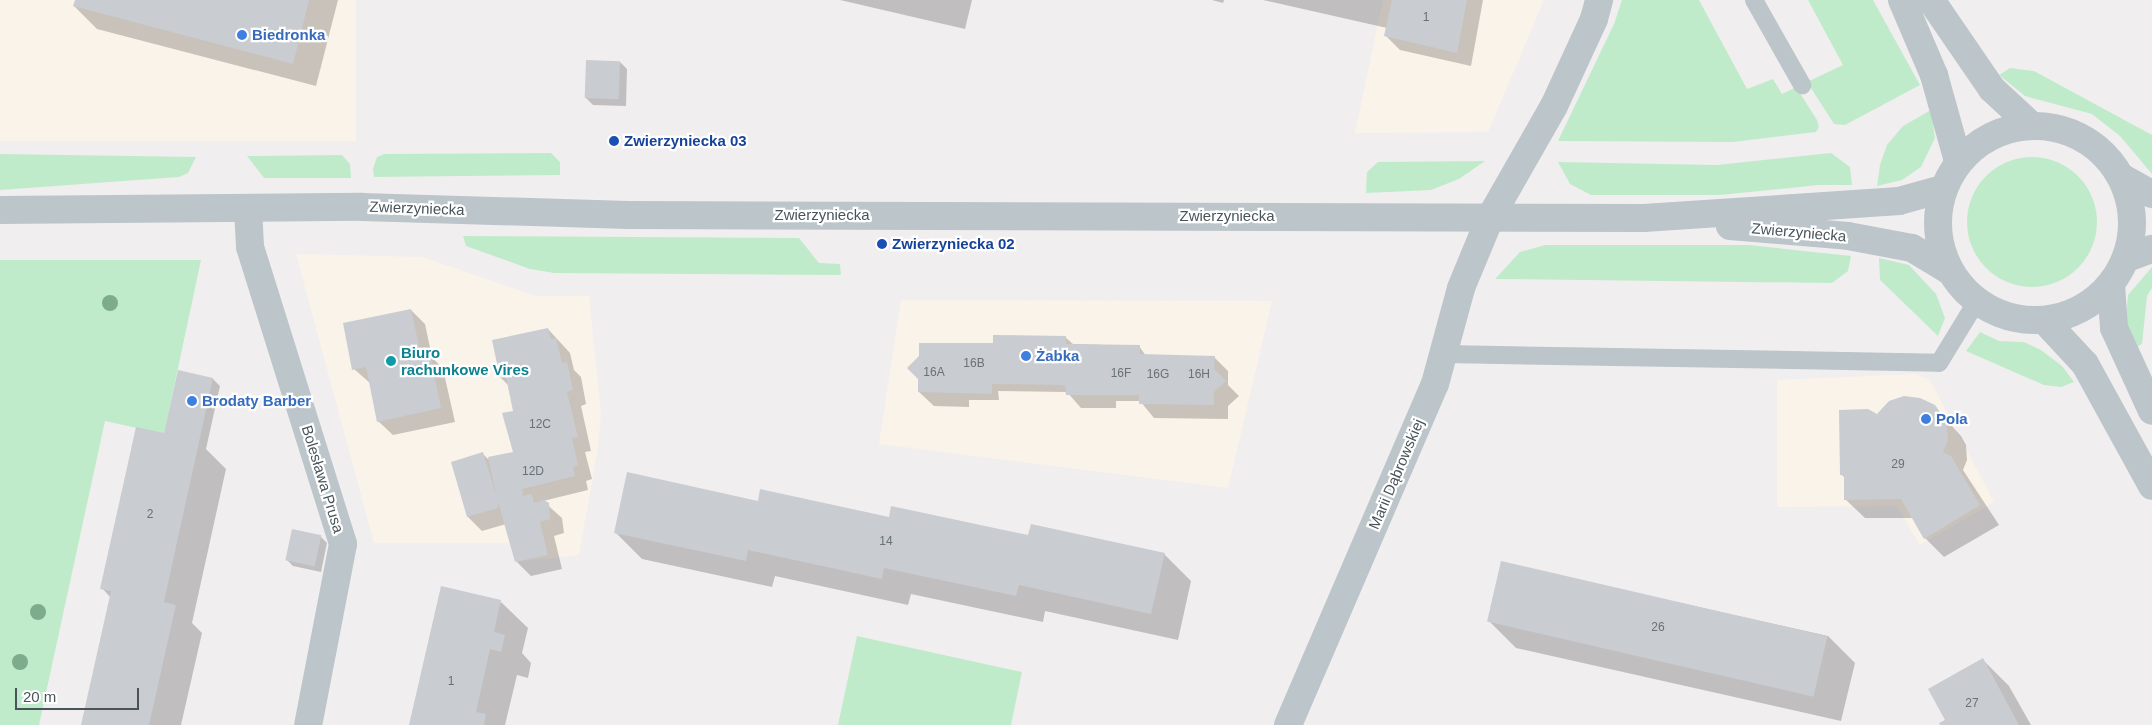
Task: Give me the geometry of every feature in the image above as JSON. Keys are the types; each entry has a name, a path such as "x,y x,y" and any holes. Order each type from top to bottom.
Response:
{"street":[{"name":"Marii Dąbrowskiej","path":"1288,725 1400,467 1444,354 1461,288 1490,218 1554,106 1594,19 1599,0"},
{"path":"1902,0 1934,75 1958,161"},
{"path":"1931,0 1992,89 2032,126"},
{"path":"2122,177 2132,214 2127,258 2111,285 2082,310 2045,321 2006,317 1977,301 1948,270 1937,234 1942,189 1958,161 1988,137 2032,126 2063,129 2097,147 2122,177 2152,194"},
{"name":"Zwierzyniecka","path":"0,210 362,207 638,215 1644,218 1899,201 1942,189"},
{"name":"Bolesława Prusa","path":"248,208 250,247 343,544 308,725"},
{"name":"Zwierzyniecka","path":"1644,218 1867,240 1912,248 1948,270"},
{"path":"2127,258 2152,249"},
{"path":"2111,285 2114,328 2152,411"},
{"path":"2045,321 2085,364 2152,486"}],"lane":[{"path":"1754,0 1802,85"},
{"path":"1444,354 1939,363 1977,301"}],"shaded area":[{"path":"0,0 356,0 356,141 0,141"},
{"path":"1383,0 1544,0 1488,132 1355,133"},
{"path":"296,254 422,257 536,296 589,296 601,414 598,447 579,555 515,562 510,543 374,543"},
{"path":"901,300 1272,301 1228,488 879,444"},
{"path":"1915,374 1930,380 1994,502 1920,545 1897,506 1777,507 1777,380"}],"green space":[{"path":"1622,0 1699,0 1747,89 1773,79 1782,94 1796,87 1817,120 1819,127 1816,132 1733,142 1558,141 1614,24"},
{"path":"1808,0 1873,0 1920,85 1845,125 1834,124 1807,82 1843,65"},
{"path":"2010,68 2034,71 2152,135 2152,174 2120,136 2092,114 2025,96 1999,75"},
{"path":"1931,110 1935,138 1921,167 1902,180 1877,186 1880,165 1887,145 1903,126"},
{"path":"551,153 560,162 560,175 374,177 373,169 377,157 384,154"},
{"path":"1831,153 1850,167 1852,185 1819,185 1720,195 1591,195 1570,184 1558,162 1717,165"},
{"path":"0,154 196,157 188,173 179,177 0,190"},
{"path":"342,155 350,164 351,178 264,178 247,156"},
{"path":"2032,157 2045,158 2057,162 2078,176 2092,197 2096,209 2096,235 2092,247 2078,268 2057,282 2045,286 2032,287 2019,286 2007,282 1986,268 1972,247 1968,235 1967,222 1968,209 1972,197 1986,176 2007,162 2019,158"},
{"path":"1485,161 1459,179 1431,190 1366,193 1367,172 1378,162"},
{"path":"463,236 799,238 819,263 840,264 841,275 554,273 530,269 466,246"},
{"path":"1545,245 1749,245 1851,256 1848,271 1832,283 1495,279 1520,252"},
{"path":"1879,258 1909,265 1936,294 1945,318 1938,336 1880,280"},
{"path":"0,260 201,260 164,434 105,421 39,725 0,725"},
{"path":"2152,267 2152,288 2147,296 2142,344 2133,349 2126,318 2128,295"},
{"path":"1980,332 1999,341 2024,342 2041,350 2062,366 2074,382 2061,387 2044,385 1966,351"},
{"path":"857,636 1022,672 1011,725 838,725"}],"building":[{"name":"Biedronka","path":"75,0 309,0 293,64 73,6"},
{"path":"1392,0 1467,0 1457,53 1384,36"},
{"path":"586,60 620,61 619,99 585,98"},
{"name":"Biuro rachunkowe Vires","path":"411,309 421,355 430,354 441,408 377,422 366,367 352,370 343,323"},
{"path":"548,328 551,339 556,338 562,363 567,362 573,390 567,392 578,437 572,438 578,465 573,467 575,476 522,489 523,496 532,494 534,503 544,500 549,503 550,519 540,522 548,555 515,562 498,502 498,508 467,517 451,462 483,452 497,497 488,457 513,452 502,413 513,411 506,377 500,378 492,340"},
{"path":"993,335 1066,336 1066,344 1140,345 1140,354 1215,356 1214,369 1226,381 1214,392 1214,405 1139,404 1139,395 1066,395 1065,385 992,384 992,394 918,392 918,379 907,368 919,356 919,343 993,343"},
{"path":"178,370 213,378 164,602 176,605 149,725 81,725 111,591 100,589 136,427 164,433"},
{"path":"1904,396 1920,398 1935,405 1942,415 1947,425 1948,440 1943,452 1951,456 1980,505 1924,539 1901,499 1844,500 1844,475 1840,475 1839,410 1868,409 1877,414 1889,401"},
{"path":"627,472 758,501 760,489 889,517 891,506 1028,535 1031,524 1165,553 1151,614 1019,585 1016,596 884,568 882,579 748,550 746,561 614,533"},
{"path":"292,529 321,535 315,567 285,560"},
{"path":"1501,561 1827,636 1813,697 1487,621"},
{"path":"441,586 501,600 494,632 505,635 501,652 490,649 476,712 486,714 484,725 409,725"},
{"path":"1983,658 2019,725 1940,725 1939,723 1945,720 1928,689"}],"place":[{"name":"Biedronka","path":"242,35"},
{"name":"Zwierzyniecka 03","path":"614,141"},
{"name":"Zwierzyniecka 02","path":"882,244"},
{"name":"Żabka","path":"1026,356"},
{"name":"Biuro rachunkowe Vires","path":"391,361"},
{"name":"Brodaty Barber","path":"192,401"},
{"name":"Pola","path":"1926,419"}]}
